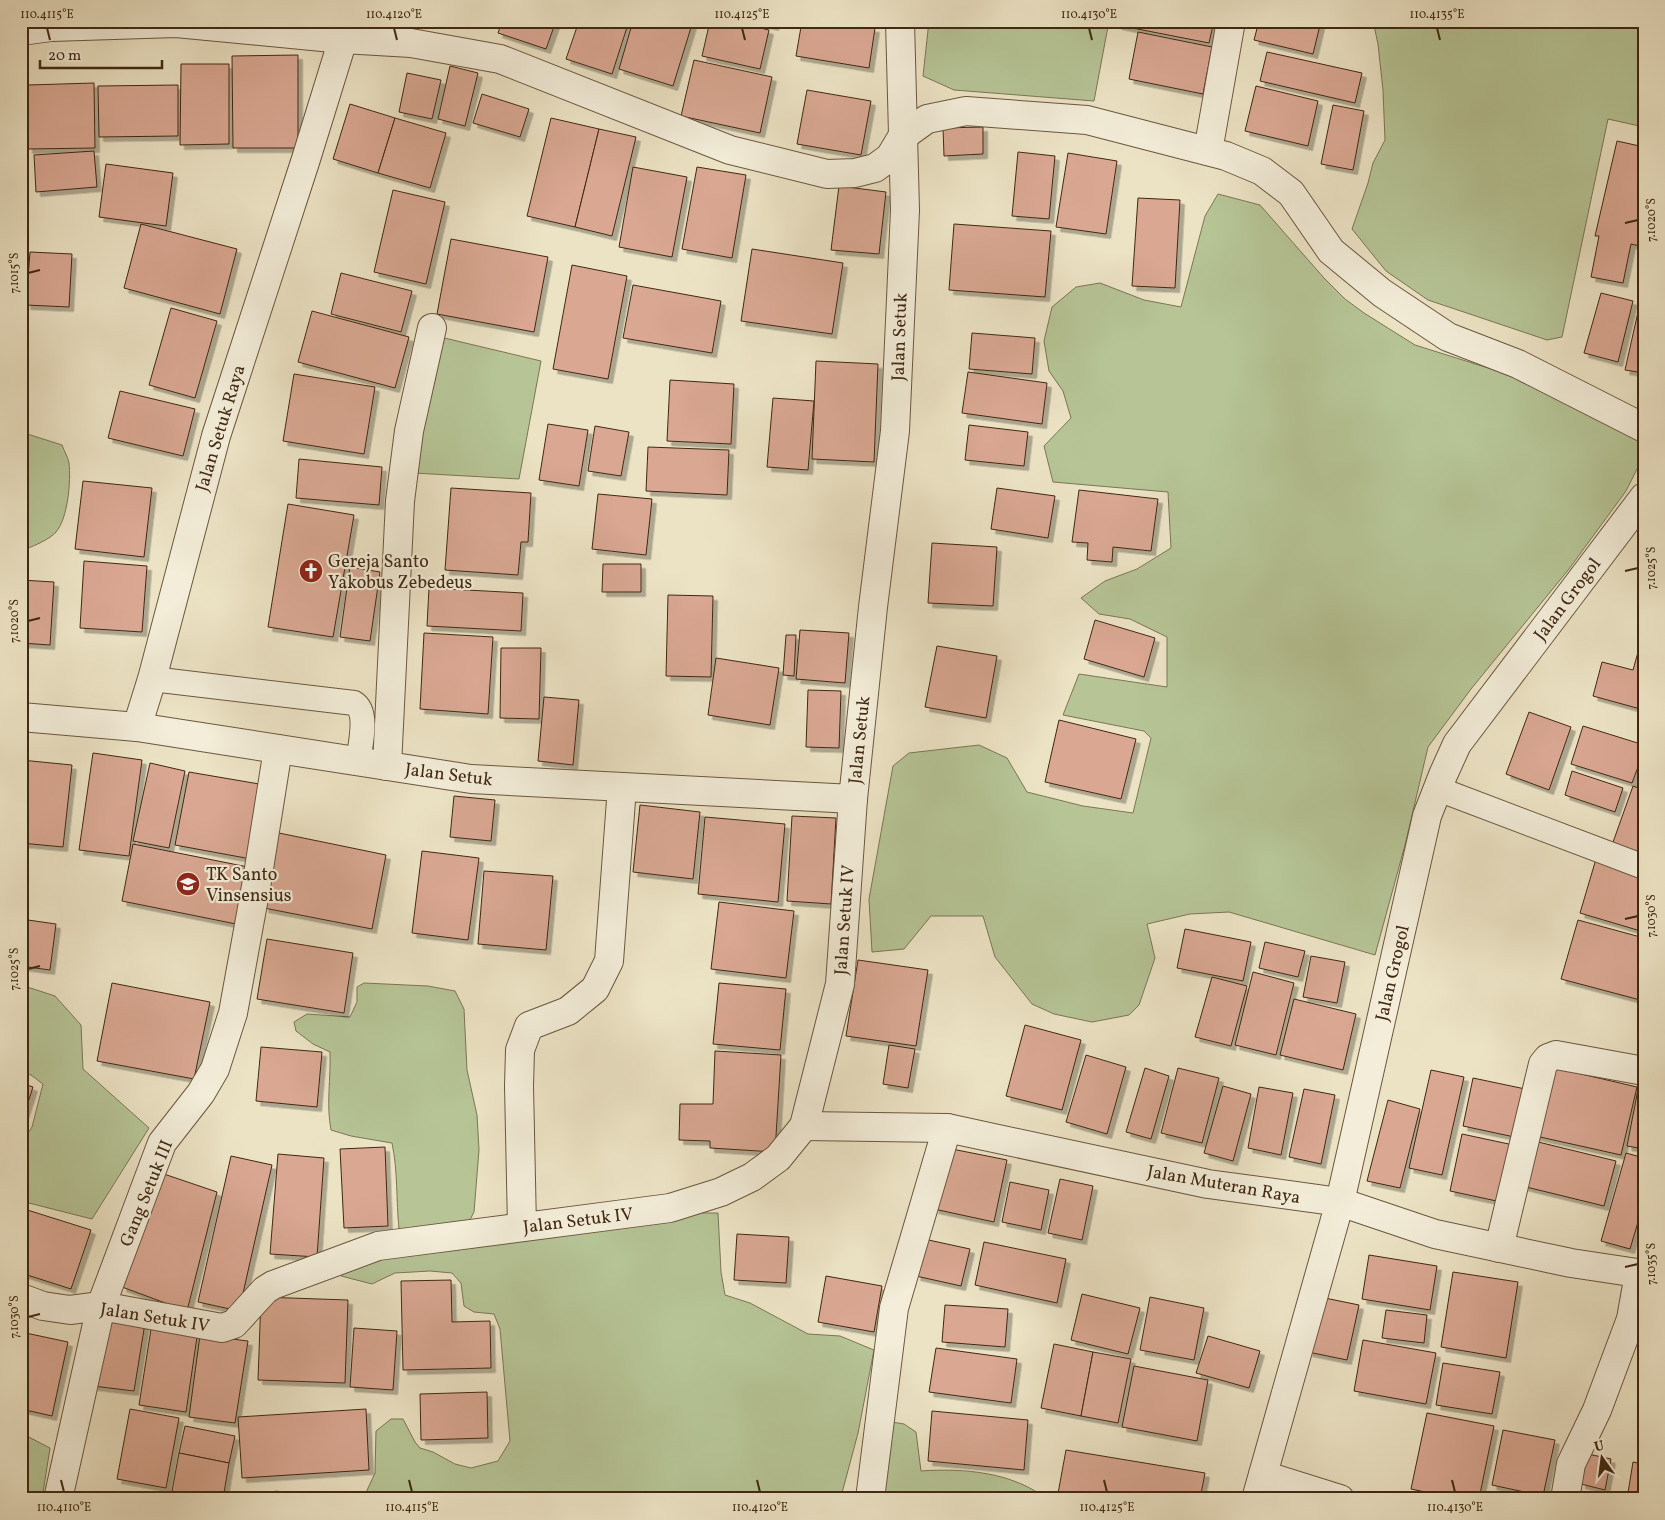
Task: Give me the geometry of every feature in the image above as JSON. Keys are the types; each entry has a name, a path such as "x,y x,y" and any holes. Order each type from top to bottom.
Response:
{"street":[{"name":"Jalan Setuk","path":"137,727 471,779 853,800 873,606 895,430 905,210 900,21"},
{"path":"1208,151 1231,21"},
{"path":"21,31 51,24 176,23 346,30 500,59 730,150 827,174 854,173 875,168 890,157 902,137 927,119 966,111 1087,120 1226,156 1262,172 1291,193 1331,251 1382,293 1448,337 1518,364 1644,428"},
{"name":"Jalan Setuk Raya","path":"137,727 152,679 216,436 346,30"},
{"path":"387,766 400,501 409,431 432,328"},
{"name":"Jalan Grogol","path":"1340,1202 1427,816 1457,744 1644,497"},
{"path":"21,717 137,727"},
{"name":"Gang Setuk III","path":"58,1499 101,1306 162,1143 201,1094 214,1069 232,1013 278,749"},
{"path":"522,1227 520,1050 529,1026 568,1011 595,989 609,960 622,787"},
{"name":"Jalan Setuk IV","path":"21,1298 43,1306 70,1310 101,1306 222,1328 234,1324 273,1285 357,1252 378,1246 670,1208 721,1192 752,1177 778,1158 804,1126 840,984 853,800"},
{"path":"1499,1248 1542,1064 1548,1058 1556,1055 1644,1071"},
{"name":"Jalan Muteran Raya","path":"804,1126 948,1128 1208,1184 1340,1202"},
{"path":"870,1499 894,1308 948,1128"},
{"path":"1340,1499 1259,1487 1340,1202 1435,1234 1571,1263 1642,1274 1631,1319 1597,1410 1571,1464 1565,1499"}],"lane":[{"path":"152,679 354,703 359,706 363,716 358,762"},
{"path":"1438,789 1644,867"}],"green space":[{"path":"929,21 1109,21 1094,101 954,90 923,76"},
{"path":"1373,21 1644,21 1644,127 1608,119 1562,337 1547,340 1428,300 1386,271 1352,229 1373,163 1385,140 1383,90 1378,44"},
{"path":"1218,194 1260,205 1345,299 1415,345 1644,417 1644,455 1626,491 1569,569 1471,689 1428,747 1405,845 1375,955 1229,912 1190,914 1147,924 1155,958 1139,1005 1129,1015 1092,1022 1054,1014 1032,1004 995,957 983,916 931,916 904,949 872,952 869,899 893,766 909,753 979,745 1007,758 1027,792 1083,806 1133,813 1151,738 1144,731 1063,715 1079,674 1167,687 1167,637 1130,619 1099,614 1081,598 1105,581 1137,569 1171,548 1168,492 1053,482 1044,446 1071,418 1063,391 1049,371 1044,341 1052,307 1076,287 1100,283 1144,300 1181,307 1205,216"},
{"path":"436,336 541,361 519,479 414,473"},
{"path":"21,432 62,445 70,471 68,499 60,526 50,537 21,550"},
{"path":"364,983 428,986 455,991 464,1009 467,1070 477,1115 479,1150 474,1212 467,1226 420,1231 399,1229 392,1143 351,1136 331,1130 329,1101 330,1052 313,1044 296,1031 294,1022 307,1014 350,1017 357,1002 357,987"},
{"path":"21,985 55,996 81,1025 83,1069 149,1128 92,1219 21,1201 21,1139 25,1138 32,1127 43,1084 31,1075 21,1073"},
{"path":"701,1213 718,1213 721,1272 725,1295 750,1303 808,1334 840,1336 874,1350 858,1433 842,1493 786,1493 725,1499 363,1499 375,1473 376,1431 391,1419 403,1419 420,1448 433,1452 455,1464 471,1468 498,1461 510,1441 500,1329 494,1314 474,1312 464,1306 461,1283 452,1273 430,1271 395,1273 372,1284 341,1276 344,1265 355,1260 663,1223"},
{"path":"892,1422 904,1424 916,1432 921,1471 971,1471 1003,1477 1033,1490 1047,1499 878,1499"},
{"path":"21,1433 50,1448 42,1499 21,1499"},
{"path":"277,1491 292,1495 297,1499 245,1499 248,1495"}],"building":[{"path":"502,21 556,21 546,49 498,33"},
{"path":"579,21 629,21 612,74 566,59"},
{"path":"633,21 693,21 673,86 619,69"},
{"path":"710,21 730,21 769,30 760,69 702,56"},
{"path":"753,21 776,21 774,26"},
{"path":"802,21 828,21 875,28 869,68 796,56"},
{"path":"1118,21 1214,21 1209,43 1117,25"},
{"path":"1259,21 1321,21 1313,54 1254,40"},
{"path":"1138,32 1212,47 1203,94 1129,79"},
{"path":"1267,52 1362,73 1355,103 1260,81"},
{"path":"298,55 298,148 233,148 232,56"},
{"path":"694,60 772,77 760,133 681,116"},
{"path":"181,64 229,64 229,144 180,145"},
{"path":"450,66 478,73 465,126 438,119"},
{"path":"407,73 441,80 432,119 399,112"},
{"path":"94,83 95,148 28,149 28,85"},
{"path":"178,85 178,136 99,137 98,86"},
{"path":"1256,86 1318,101 1308,146 1245,131"},
{"path":"807,90 871,101 861,155 797,144"},
{"path":"482,94 529,109 520,137 473,123"},
{"path":"350,104 395,118 378,173 333,159"},
{"path":"1333,105 1364,111 1353,170 1321,164"},
{"path":"395,118 446,133 430,188 378,173"},
{"path":"551,118 599,129 575,227 527,216"},
{"path":"983,127 983,154 944,156 943,128"},
{"path":"599,129 636,137 612,236 575,227"},
{"path":"1617,141 1644,147 1644,247 1631,244 1623,283 1591,277 1599,236 1595,236"},
{"path":"94,151 97,187 36,192 34,155"},
{"path":"1018,152 1055,156 1049,219 1012,216"},
{"path":"1068,153 1117,161 1106,234 1056,227"},
{"path":"106,164 173,173 166,226 99,217"},
{"path":"633,167 687,177 672,257 619,247"},
{"path":"697,167 746,175 732,258 682,249"},
{"path":"839,186 886,192 879,254 831,250"},
{"path":"393,190 445,202 426,284 374,272"},
{"path":"1138,198 1180,200 1175,288 1132,286"},
{"path":"141,224 237,249 220,314 124,288"},
{"path":"954,224 1051,231 1045,297 949,290"},
{"path":"451,239 548,257 534,332 437,314"},
{"path":"752,249 843,263 832,334 741,321"},
{"path":"21,250 25,251 21,306"},
{"path":"30,252 72,254 69,307 26,305"},
{"path":"572,265 627,276 608,379 553,369"},
{"path":"341,273 412,291 401,332 331,314"},
{"path":"633,285 721,301 712,353 623,338"},
{"path":"1601,293 1633,301 1618,362 1584,353"},
{"path":"171,308 217,321 195,398 149,385"},
{"path":"312,311 409,337 395,388 298,362"},
{"path":"1638,312 1644,313 1644,373 1625,370"},
{"path":"972,333 1035,338 1032,374 969,369"},
{"path":"816,361 878,364 874,462 812,459"},
{"path":"968,372 1047,383 1042,424 962,413"},
{"path":"294,374 375,387 364,454 283,441"},
{"path":"670,380 734,384 731,444 667,441"},
{"path":"120,391 195,409 183,456 108,438"},
{"path":"773,398 814,401 808,470 767,467"},
{"path":"548,424 588,430 579,486 539,480"},
{"path":"969,425 1028,432 1024,466 965,460"},
{"path":"595,426 629,432 621,476 588,471"},
{"path":"648,447 729,450 727,495 646,491"},
{"path":"299,459 382,467 379,505 296,498"},
{"path":"83,481 152,488 144,557 75,549"},
{"path":"451,488 531,493 528,542 521,542 518,575 445,570"},
{"path":"997,488 1055,496 1048,538 991,529"},
{"path":"1079,490 1158,499 1151,551 1113,547 1112,562 1087,560 1088,543 1072,542"},
{"path":"598,494 652,499 646,555 592,549"},
{"name":"Gereja Santo Yakobus Zebedeus","path":"288,504 354,515 333,637 268,627"},
{"path":"932,543 997,547 993,606 928,603"},
{"path":"84,561 147,566 142,632 80,628"},
{"path":"603,564 641,564 641,592 602,592"},
{"path":"350,567 380,572 370,641 340,637"},
{"path":"21,580 54,582 50,645 21,643"},
{"path":"429,588 523,593 521,631 427,626"},
{"path":"668,595 713,596 711,677 666,676"},
{"path":"1095,620 1155,638 1144,677 1084,659"},
{"path":"800,630 849,633 845,683 796,679"},
{"path":"424,633 493,637 488,714 420,709"},
{"path":"786,635 796,635 794,676 783,675"},
{"path":"1642,638 1644,638 1644,710 1593,696 1602,662 1633,670"},
{"path":"937,646 997,656 986,718 925,707"},
{"path":"501,648 541,648 539,719 500,718"},
{"path":"716,658 779,668 770,725 708,715"},
{"path":"808,690 841,691 839,748 806,747"},
{"path":"544,697 579,700 573,765 538,761"},
{"path":"1529,712 1571,727 1549,790 1506,774"},
{"path":"1059,720 1136,739 1121,799 1045,782"},
{"path":"1583,726 1644,745 1644,751 1632,783 1571,764"},
{"path":"93,753 142,760 129,856 79,850"},
{"path":"21,760 72,765 63,847 21,843"},
{"path":"150,763 185,771 169,848 133,841"},
{"path":"1572,771 1623,788 1615,812 1565,795"},
{"path":"189,772 265,785 251,859 175,845"},
{"path":"1633,786 1644,790 1644,856 1612,845"},
{"path":"454,796 495,800 491,841 450,837"},
{"path":"640,805 700,812 693,879 633,872"},
{"path":"792,816 836,818 831,904 787,901"},
{"path":"705,817 785,824 778,902 698,894"},
{"path":"279,833 386,855 372,929 264,908"},
{"name":"TK Santo Vinsensius","path":"133,844 253,868 241,925 122,901"},
{"path":"422,851 479,858 468,940 412,933"},
{"path":"1596,859 1644,873 1644,932 1580,913"},
{"path":"484,871 553,876 546,950 478,944"},
{"path":"719,902 794,911 786,978 711,969"},
{"path":"21,919 56,924 50,970 21,966"},
{"path":"1578,920 1644,938 1644,1001 1561,979"},
{"path":"1185,929 1251,942 1243,981 1177,968"},
{"path":"267,939 353,953 344,1013 257,999"},
{"path":"1265,942 1305,951 1298,977 1259,968"},
{"path":"1311,956 1345,962 1337,1003 1303,997"},
{"path":"858,960 928,970 916,1046 846,1036"},
{"path":"1253,972 1294,983 1276,1055 1235,1045"},
{"path":"1212,977 1247,986 1231,1046 1195,1037"},
{"path":"112,983 210,1002 194,1079 97,1061"},
{"path":"719,983 786,989 780,1050 713,1044"},
{"path":"1294,999 1356,1014 1343,1070 1280,1055"},
{"path":"1025,1025 1081,1040 1062,1110 1006,1096"},
{"path":"889,1045 915,1049 908,1088 883,1084"},
{"path":"261,1047 322,1052 317,1107 256,1101"},
{"path":"715,1051 781,1055 775,1152 710,1148 710,1141 679,1140 680,1104 713,1104"},
{"path":"1086,1055 1126,1067 1107,1134 1066,1122"},
{"path":"1547,1066 1637,1087 1621,1155 1531,1135"},
{"path":"1145,1068 1169,1076 1151,1139 1126,1132"},
{"path":"1178,1068 1219,1078 1202,1143 1161,1133"},
{"path":"1431,1070 1464,1077 1442,1175 1409,1168"},
{"path":"1473,1078 1530,1090 1519,1138 1463,1126"},
{"path":"1640,1079 1644,1079 1644,1149 1627,1146"},
{"path":"21,1083 33,1087 21,1124"},
{"path":"1223,1086 1251,1094 1233,1161 1204,1153"},
{"path":"1259,1087 1293,1093 1281,1155 1248,1148"},
{"path":"1304,1089 1335,1095 1321,1164 1289,1157"},
{"path":"1388,1100 1420,1109 1400,1188 1367,1181"},
{"path":"1462,1134 1518,1146 1506,1203 1450,1191"},
{"path":"1530,1140 1616,1161 1604,1206 1518,1185"},
{"path":"385,1147 388,1226 344,1228 340,1149"},
{"path":"947,1148 1007,1160 994,1222 934,1209"},
{"path":"1626,1153 1644,1158 1644,1202 1630,1249 1601,1241"},
{"path":"278,1154 324,1158 317,1257 270,1254"},
{"path":"231,1156 272,1165 239,1311 198,1302"},
{"path":"161,1173 217,1192 187,1311 122,1287"},
{"path":"1060,1179 1093,1186 1082,1240 1048,1233"},
{"path":"1010,1182 1049,1190 1041,1230 1002,1222"},
{"path":"21,1208 91,1230 71,1289 21,1273"},
{"path":"1644,1228 1644,1248 1640,1247"},
{"path":"737,1234 789,1237 786,1283 734,1280"},
{"path":"924,1239 970,1249 961,1286 916,1276"},
{"path":"984,1242 1066,1259 1057,1303 975,1285"},
{"path":"1369,1255 1437,1266 1430,1310 1362,1299"},
{"path":"1453,1272 1518,1282 1506,1358 1441,1347"},
{"path":"826,1276 882,1286 874,1332 818,1322"},
{"path":"451,1280 452,1322 490,1321 491,1368 403,1370 401,1281"},
{"path":"1082,1294 1140,1308 1128,1354 1071,1340"},
{"path":"261,1297 348,1300 345,1383 258,1380"},
{"path":"1150,1297 1204,1308 1194,1360 1140,1350"},
{"path":"1320,1297 1359,1305 1347,1360 1308,1352"},
{"path":"945,1305 1008,1309 1005,1347 942,1342"},
{"path":"1386,1310 1427,1315 1424,1343 1382,1338"},
{"path":"105,1316 145,1323 134,1391 93,1386"},
{"path":"152,1323 198,1330 186,1412 139,1405"},
{"path":"354,1328 397,1331 393,1390 350,1387"},
{"path":"21,1332 68,1342 52,1416 21,1409"},
{"path":"200,1335 248,1341 235,1423 189,1417"},
{"path":"1208,1336 1260,1351 1249,1388 1196,1373"},
{"path":"1363,1340 1436,1353 1426,1404 1354,1391"},
{"path":"1054,1344 1093,1352 1081,1416 1041,1408"},
{"path":"936,1348 1017,1359 1011,1403 929,1392"},
{"path":"1093,1352 1131,1359 1118,1423 1081,1416"},
{"path":"1443,1363 1500,1372 1492,1414 1436,1405"},
{"path":"1134,1366 1208,1380 1197,1441 1122,1427"},
{"path":"487,1392 488,1438 421,1440 420,1394"},
{"path":"130,1409 179,1418 166,1488 117,1479"},
{"path":"366,1409 369,1470 242,1478 238,1417"},
{"path":"932,1411 1028,1420 1024,1470 928,1461"},
{"path":"1427,1413 1494,1426 1479,1499 1459,1499 1411,1489"},
{"path":"185,1426 235,1436 229,1463 179,1453"},
{"path":"1503,1430 1555,1440 1543,1496 1492,1485"},
{"path":"1066,1450 1205,1473 1200,1499 1057,1499"},
{"path":"179,1453 229,1463 223,1499 211,1499 172,1491"},
{"path":"1588,1454 1611,1459 1605,1490 1581,1484"},
{"path":"1633,1462 1644,1464 1644,1499 1627,1499"},
{"path":"1279,1489 1314,1499 1276,1499"}],"place":[{"name":"Gereja Santo Yakobus Zebedeus","path":"311,571"},
{"name":"TK Santo Vinsensius","path":"188,884"}]}
